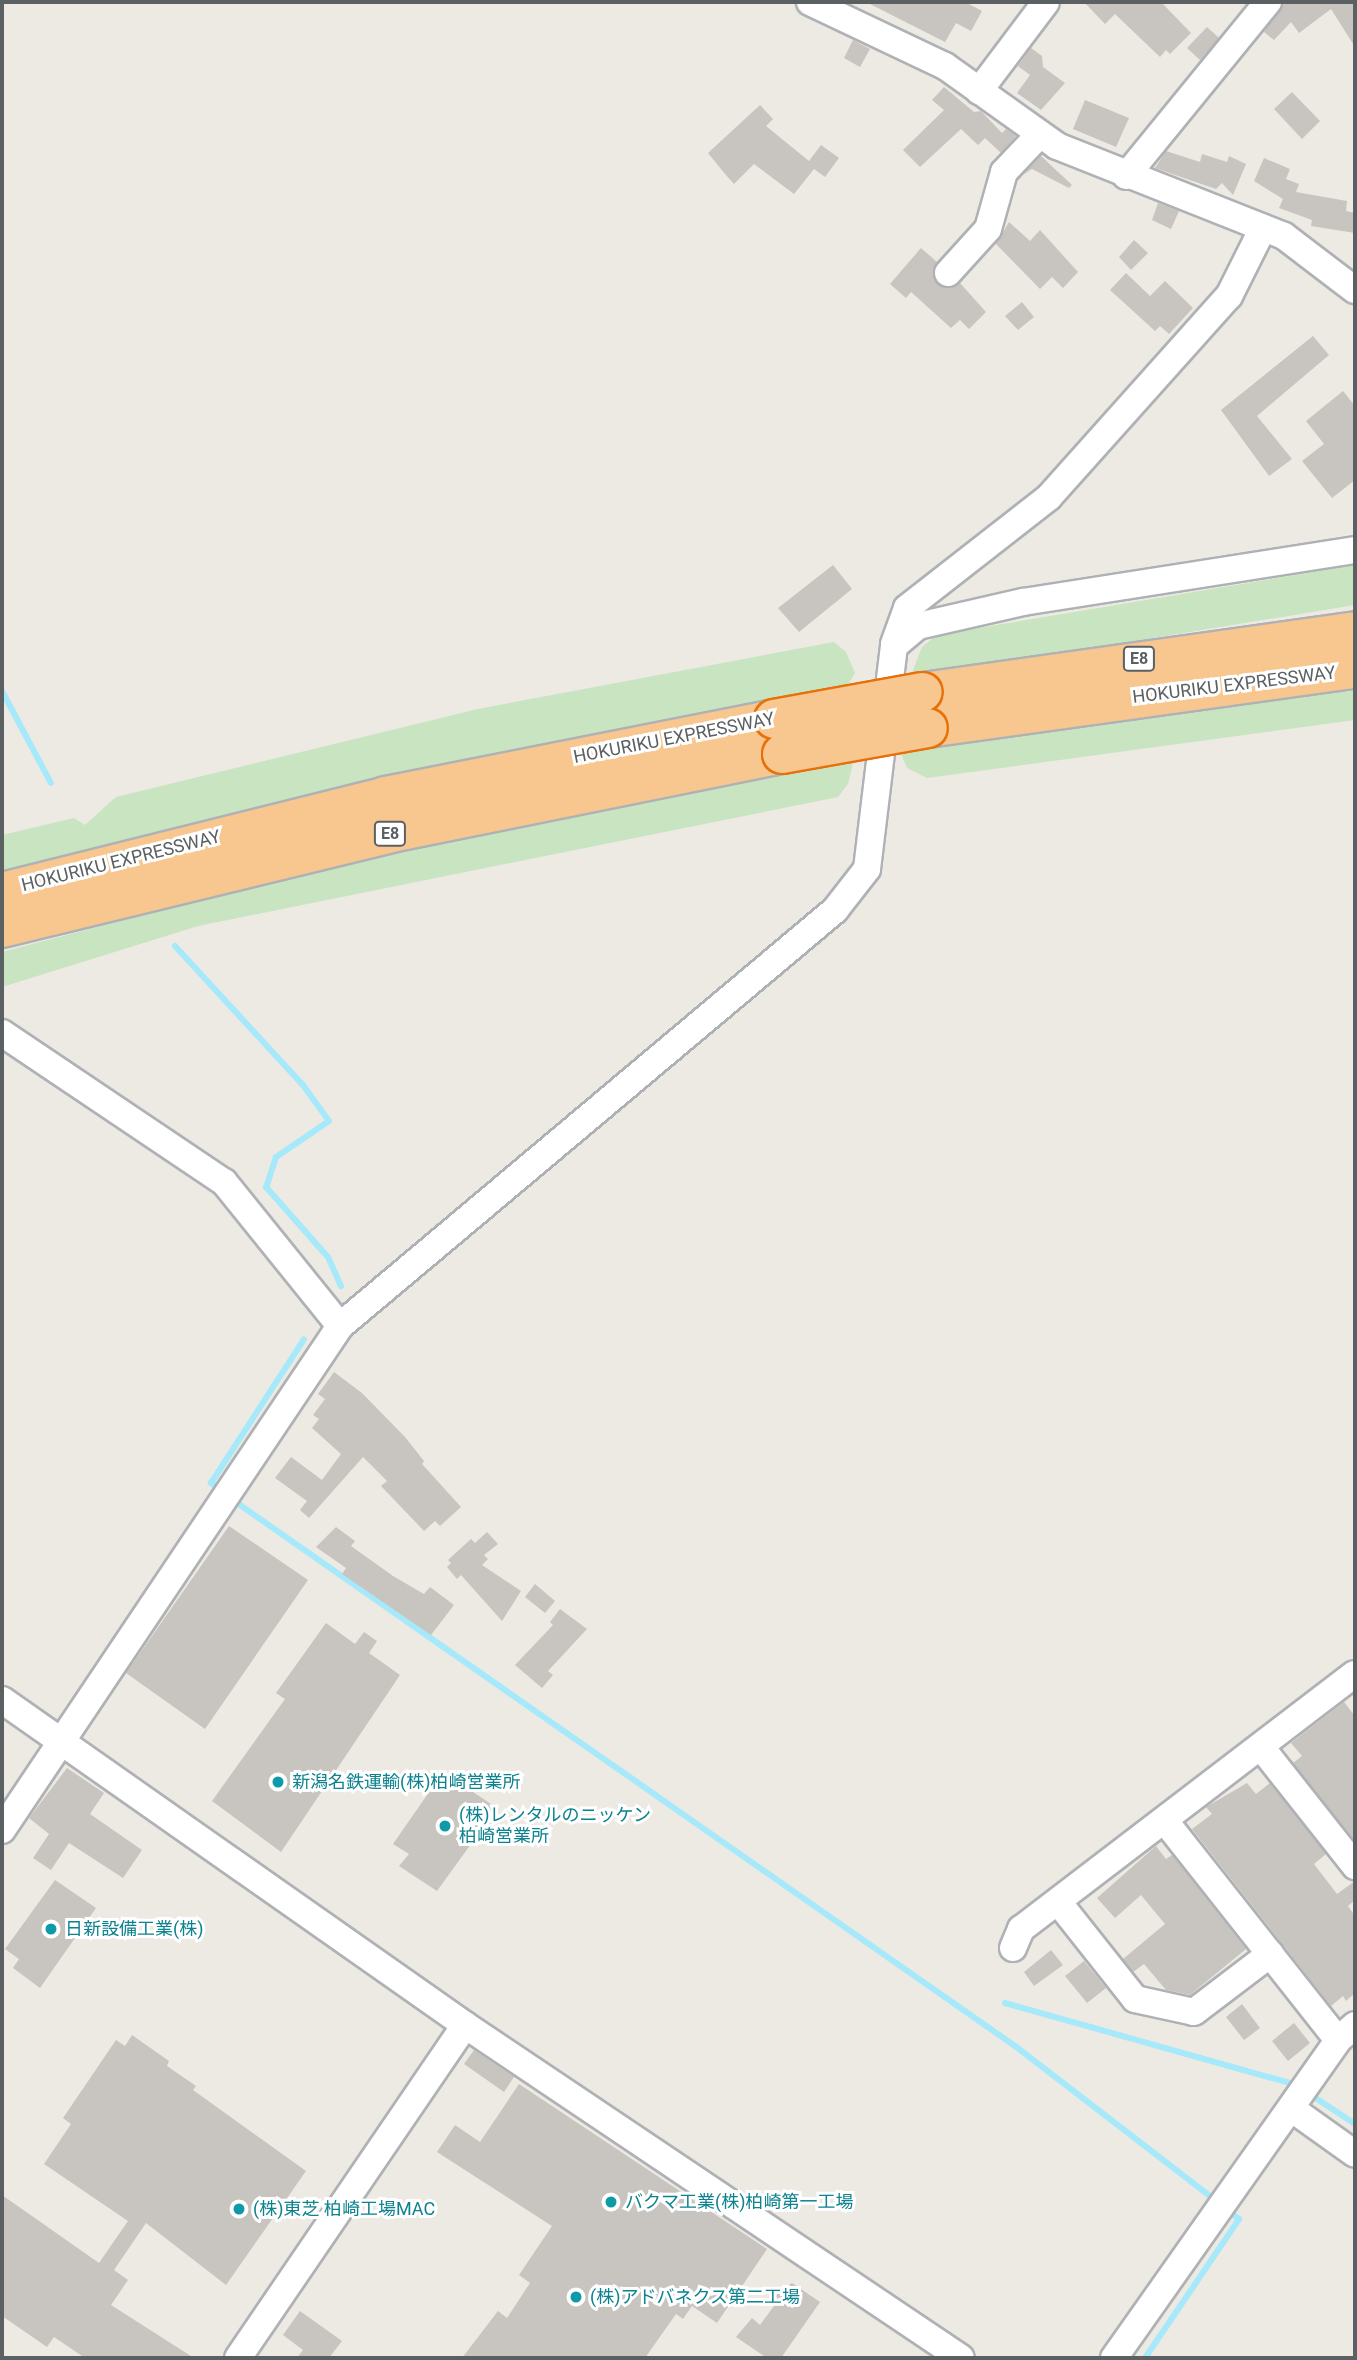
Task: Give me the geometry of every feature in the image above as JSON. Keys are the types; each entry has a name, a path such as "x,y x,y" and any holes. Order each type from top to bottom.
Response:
{"highway":[{"name":"HOKURIKU EXPRESSWAY","path":"2,892 386,796 778,736 926,710 1286,638 1355,629"},
{"name":"HOKURIKU EXPRESSWAY","path":"926,710 1355,669"},
{"name":"HOKURIKU EXPRESSWAY","path":"2,928 778,736"}],"street":[{"path":"810,2 850,10 945,66 1040,134 1126,176 1264,228 1323,261 1355,290"},
{"path":"979,91 1046,2"},
{"path":"1126,176 1268,2"},
{"path":"948,273 988,229 1004,172 1040,134"},
{"path":"2,1830 340,1326 835,910 867,869 894,646 906,608 1049,497 1220,306 1264,228"},
{"path":"894,646 918,626 1023,602 1355,550"},
{"path":"2,1033 224,1182 340,1326"},
{"path":"1013,1948 1021,1928 1059,1903 1355,1674"},
{"path":"2,1700 465,2025 961,2358"},
{"path":"1261,1747 1355,1866"},
{"path":"1114,2358 1346,2033 1270,1954 1165,1821"},
{"path":"1059,1903 1135,1999 1194,2012 1270,1954"},
{"path":"237,2358 465,2025"},
{"path":"1292,2109 1355,2154"}],"green space":[{"path":"1355,565 1355,605 910,678 922,647 937,635"},
{"path":"834,642 846,652 855,673 847,686 338,788 2,873 2,835 74,818 85,825 116,797 478,709"},
{"path":"1355,691 1355,720 927,778 907,768 900,751 1296,695"},
{"path":"853,763 848,784 838,797 198,926 2,987 2,952 346,862 561,815"}],"building":[{"path":"866,2 965,2 982,11 971,31 956,23 945,42"},
{"path":"1084,2 1161,2 1191,33 1170,54 1166,50 1160,57 1115,14 1105,24"},
{"path":"1283,2 1355,2 1355,47 1331,9 1299,33 1291,22 1274,40 1264,32"},
{"path":"1207,27 1219,38 1200,60 1187,48"},
{"path":"853,40 870,49 860,67 844,58"},
{"path":"1031,48 1042,56 1043,67 1065,83 1041,110 1017,93 1030,75 1018,66"},
{"path":"944,87 974,112 981,111 1002,133 1006,129 1016,136 1001,153 985,138 978,145 961,129 920,167 903,150 944,110 932,100"},
{"path":"1292,92 1320,121 1302,139 1274,109"},
{"path":"1085,100 1129,118 1116,147 1073,129"},
{"path":"760,105 773,119 766,126 809,161 821,145 839,158 825,177 814,169 794,194 754,164 734,184 708,153"},
{"path":"1166,151 1200,162 1202,154 1227,162 1229,156 1246,164 1233,195 1222,183 1216,189 1155,168"},
{"path":"1041,156 1072,185 1069,188 1032,169 1024,174"},
{"path":"1264,158 1290,169 1286,179 1299,184 1296,192 1347,201 1346,211 1355,213 1355,233 1311,226 1312,220 1279,208 1283,199 1254,181"},
{"path":"1158,203 1179,211 1171,229 1152,220"},
{"path":"1009,222 1030,241 1040,230 1078,272 1063,288 1052,277 1040,289 996,244"},
{"path":"1134,240 1148,253 1131,270 1119,257"},
{"path":"921,248 937,262 933,270 937,284 952,288 960,283 986,312 969,329 960,320 951,328 911,292 906,298 890,284"},
{"path":"1126,273 1150,296 1165,281 1193,308 1169,334 1160,326 1155,331 1110,290"},
{"path":"1022,302 1034,317 1018,330 1005,316"},
{"path":"1313,336 1329,355 1257,416 1292,459 1269,476 1221,410"},
{"path":"1343,391 1355,406 1355,480 1332,498 1302,461 1324,444 1306,421"},
{"path":"833,565 852,589 799,632 778,608"},
{"path":"334,1372 362,1393 405,1437 424,1461 422,1464 461,1507 440,1526 435,1521 424,1531 381,1486 387,1481 363,1457 309,1518 300,1510 307,1501 275,1478 291,1457 322,1480 341,1454 312,1428 319,1419 313,1415 325,1399 318,1394"},
{"path":"229,1526 308,1580 205,1729 126,1673"},
{"path":"336,1527 355,1541 351,1546 393,1576 424,1594 430,1587 454,1605 431,1635 342,1574 346,1568 316,1547"},
{"path":"487,1532 498,1544 484,1555 488,1559 482,1565 521,1591 502,1621 461,1575 457,1579 447,1567 451,1563 448,1560 471,1539 475,1543"},
{"path":"535,1584 555,1601 545,1613 525,1597"},
{"path":"560,1609 587,1629 548,1671 553,1675 542,1688 515,1665 553,1625 550,1622"},
{"path":"326,1623 355,1644 364,1632 377,1641 369,1653 400,1675 281,1852 212,1801 285,1699 276,1693"},
{"path":"1344,1702 1355,1716 1355,1841 1293,1763 1302,1756 1291,1743"},
{"path":"67,1768 104,1793 90,1814 142,1850 123,1878 69,1843 51,1870 33,1858 49,1834 29,1818"},
{"name":"(株)レンタルのニッケン 柏崎営業所","path":"443,1772 497,1808 437,1891 399,1866 409,1854 393,1844"},
{"path":"1247,1783 1256,1794 1270,1783 1326,1854 1314,1864 1337,1894 1355,1881 1355,1900 1348,1906 1355,1916 1355,1993 1346,2001 1343,1996 1331,2006 1192,1829 1212,1814 1206,1807"},
{"path":"1156,1846 1166,1859 1172,1855 1246,1949 1190,1995 1166,1990 1144,1964 1133,1972 1123,1959 1165,1924 1141,1895 1115,1918 1097,1898"},
{"name":"日新設備工業(株)","path":"55,1880 96,1908 40,1988 13,1968 19,1959 5,1949"},
{"path":"1051,1950 1063,1965 1034,1986 1024,1972"},
{"path":"1084,1961 1106,1988 1087,2003 1065,1976"},
{"path":"1242,2004 1260,2028 1244,2040 1226,2017"},
{"path":"1294,2023 1310,2043 1288,2061 1272,2041"},
{"path":"132,2035 169,2061 167,2066 196,2086 193,2090 306,2171 226,2285 146,2223 114,2270 128,2280 111,2305 194,2358 85,2358 54,2337 47,2347 2,2316 2,2195 99,2263 128,2221 44,2164 71,2124 63,2118 116,2040 125,2046"},
{"path":"474,2050 514,2077 504,2092 464,2064"},
{"path":"519,2084 767,2249 717,2323 692,2306 683,2319 676,2314 645,2358 462,2358 498,2311 507,2318 530,2283 519,2275 552,2226 437,2152 455,2125 480,2142"},
{"path":"792,2283 820,2302 781,2358 767,2358 736,2337 752,2318 760,2325 774,2306 772,2295"},
{"path":"300,2311 342,2341 329,2358 297,2358 303,2350 283,2335"}],"waterway":[{"path":"2,691 51,783"},
{"path":"175,946 303,1085 329,1121 276,1157 266,1187 328,1257 341,1286"},
{"path":"222,1491 211,1483 304,1339"},
{"path":"230,1498 1015,2046 1216,2201"},
{"path":"1005,2003 1296,2085"},
{"path":"1308,2093 1355,2124"},
{"path":"1145,2358 1239,2219 1227,2210"}],"place":[{"name":"新潟名鉄運輸(株)柏崎営業所","path":"278,1782"},
{"name":"(株)レンタルのニッケン 柏崎営業所","path":"445,1826"},
{"name":"日新設備工業(株)","path":"51,1929"},
{"name":"バクマ工業(株)柏崎第一工場","path":"611,2202"},
{"name":"(株)東芝 柏崎工場MAC","path":"239,2209"},
{"name":"(株)アドバネクス第二工場","path":"576,2297"}]}
